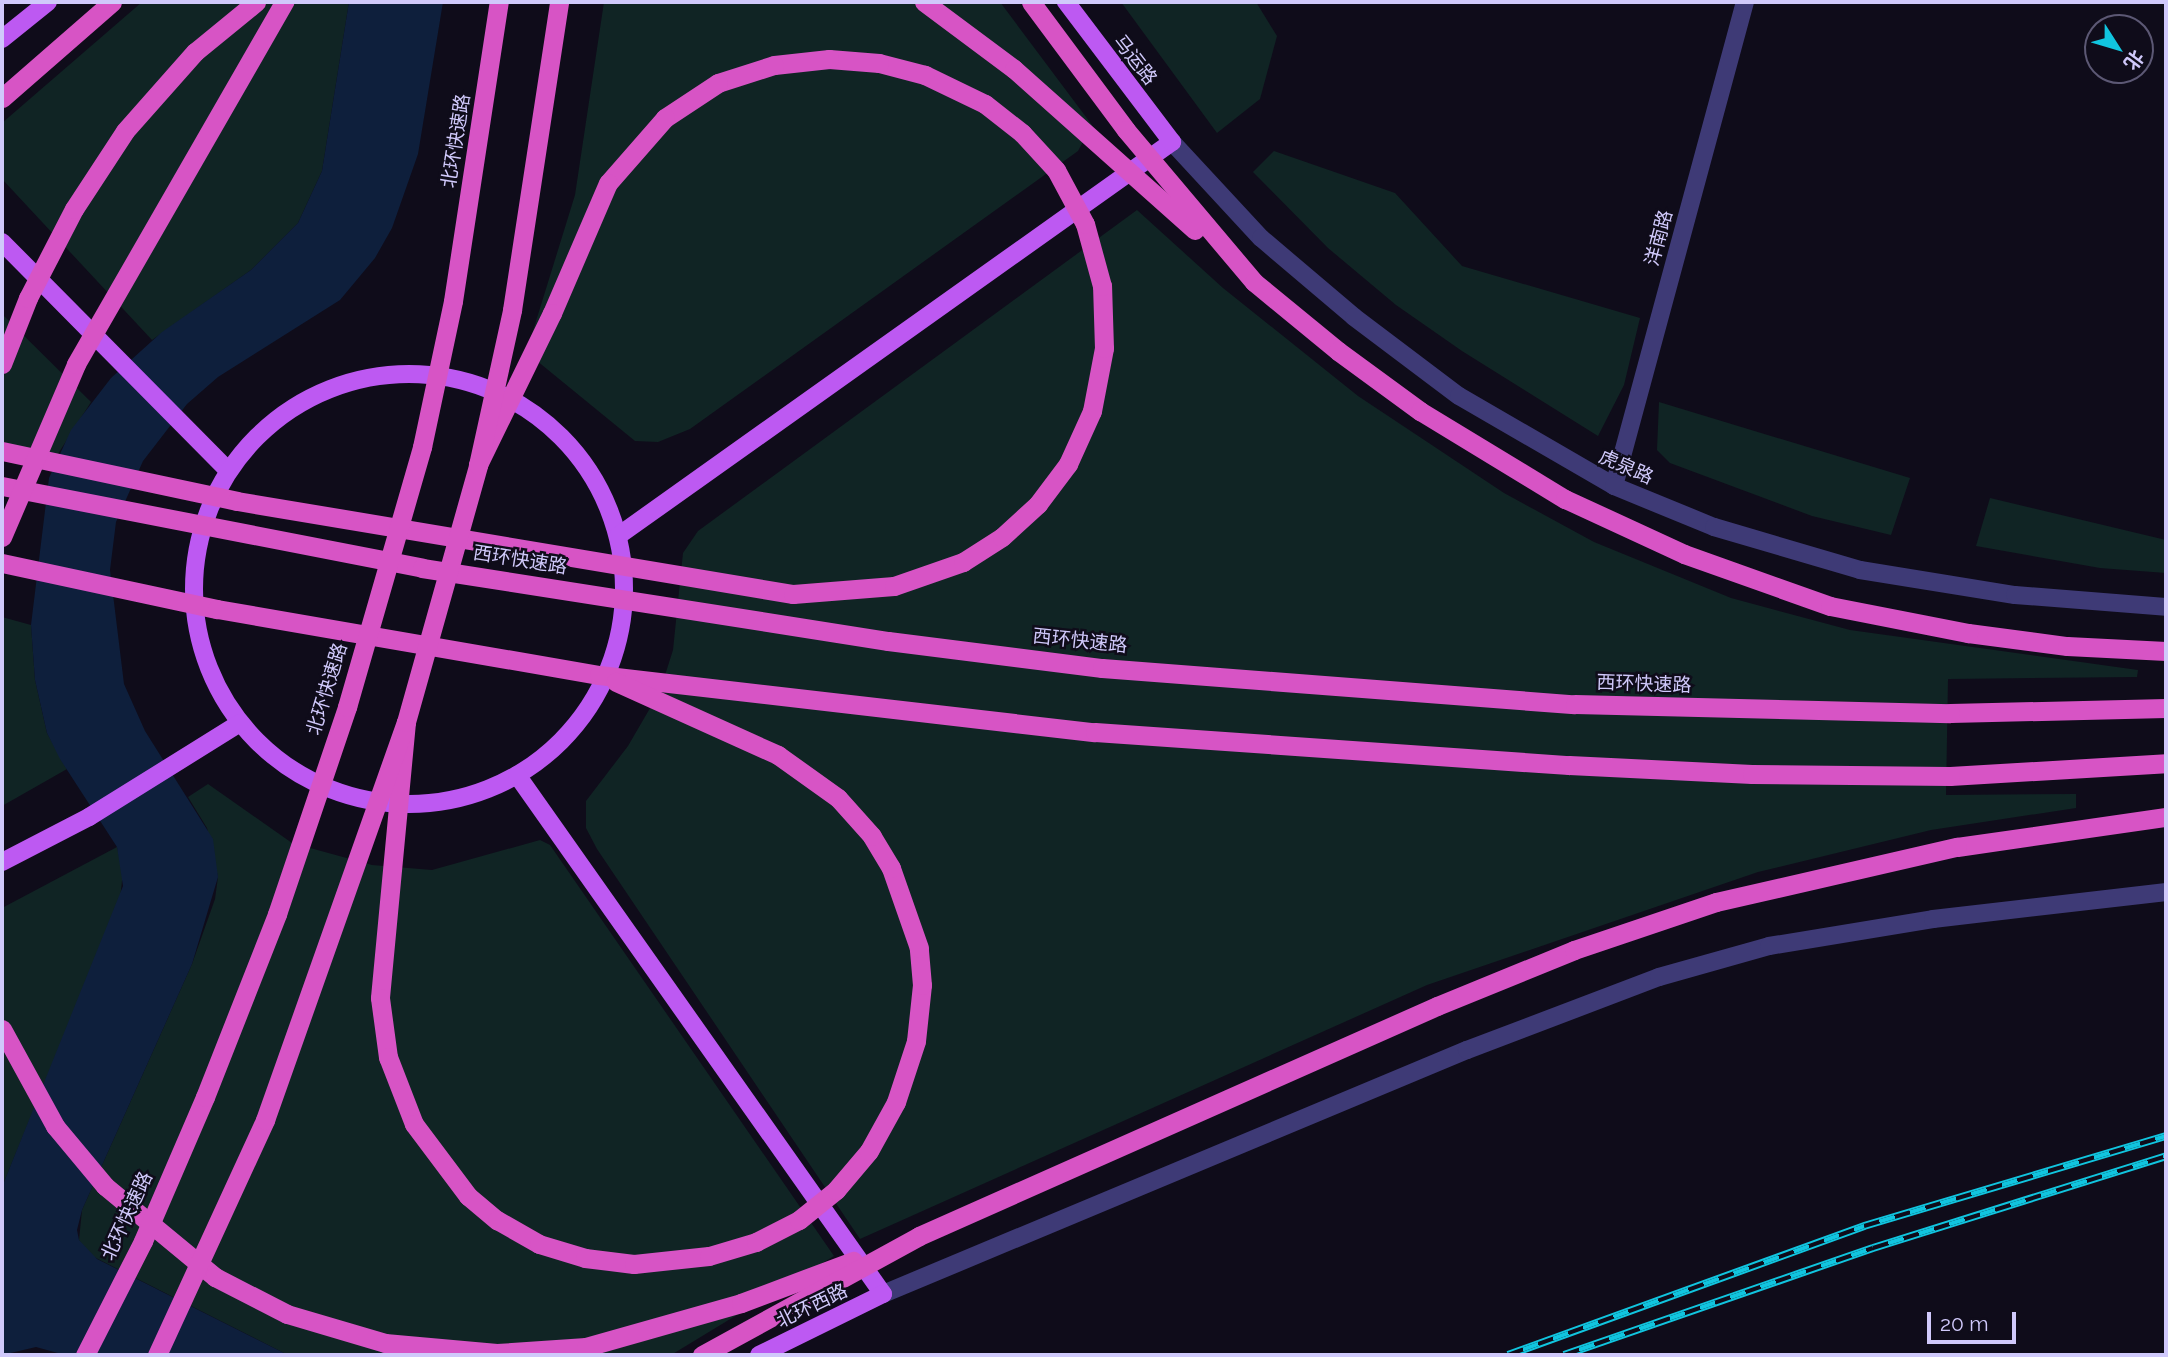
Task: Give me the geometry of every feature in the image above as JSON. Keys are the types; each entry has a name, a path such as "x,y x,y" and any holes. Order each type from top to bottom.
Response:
{"highway":[{"path":"2,98 112,2"},
{"path":"2,364 59,235 125,131 195,52 256,2"},
{"path":"2,537 76,364 284,2"},
{"name":"北环快速路","path":"85,1355 142,1241 205,1097 277,914 346,707 422,447 453,301 499,2"},
{"path":"157,1355 265,1120 406,722 478,465 512,310 559,2"},
{"path":"924,2 1013,69 1254,282 1363,371 1443,426 1618,526 1779,590 1896,621 2067,646 2166,651"},
{"path":"1031,2 1126,130 1254,282"},
{"path":"2,451 237,501 793,594 894,586 941,572 1002,537 1046,494 1078,445 1099,385 1104,337 1102,286 1085,224 1056,170 1022,133 985,104 925,75 879,63 829,59 774,65 718,83 665,118 608,183 552,313 478,465"},
{"name":"西环快速路","path":"2,486 422,568 888,641 1102,668 1575,704 1950,713 2166,708"},
{"path":"2,563 217,609 599,675 1095,732 1330,751 1739,774 1950,776 2166,763"},
{"path":"406,722 380,998 388,1057 414,1124 468,1196 497,1220 539,1244 585,1258 634,1264 709,1256 755,1242 799,1220 836,1190 869,1151 896,1102 916,1041 922,985 919,948 891,868 861,822 838,798 778,755 599,675"},
{"path":"2,1028 37,1099 80,1160 178,1251 252,1298 330,1328 385,1343 497,1353 586,1347 741,1303 919,1236 1437,1006 1649,921 1788,882 1958,847 2166,817"},
{"path":"702,1355 919,1236"}],"main road":[{"path":"2,39 48,2"},
{"name":"马运路","path":"1066,2 1172,142"},
{"path":"618,536 1172,142"},
{"path":"2,242 229,471"},
{"path":"376,376 446,376 498,392 555,430 598,485 618,536 623,564 622,619 607,672 570,731 517,775 459,798 428,803 365,800 307,779 280,762 240,723 212,677 194,608 200,536 229,471 265,429 311,397 376,376"},
{"path":"2,862 89,817 240,723"},
{"path":"517,775 883,1294"},
{"name":"北环西路","path":"759,1355 883,1294"}],"street":[{"name":"洋南路","path":"1614,485 1745,2"},
{"name":"虎泉路","path":"1172,142 1261,238 1354,317 1459,396 1614,485 1714,527 1860,570 2015,595 2166,607"},
{"path":"883,1294 1467,1050 1659,977 1769,946 1933,919 2166,892"}],"green space":[{"path":"142,2 349,2 322,171 298,223 251,270 152,340 2,179 2,123"},
{"path":"604,2 1000,2 1092,125 1078,151 690,429 658,442 635,441 531,356 528,347 575,195"},
{"path":"1121,2 1256,2 1277,36 1260,99 1217,133"},
{"path":"1274,151 1395,193 1462,266 1640,318 1624,385 1598,436 1462,351 1396,305 1328,248 1253,172"},
{"path":"1137,210 1223,288 1358,396 1504,493 1594,542 1731,598 1850,630 2138,670 2137,677 1948,679 1946,795 2076,794 2076,808 1931,830 1758,872 1427,985 860,1239 597,849 586,828 586,801 628,746 660,691 673,650 683,553 698,531"},
{"path":"2,314 91,402 56,457 2,456"},
{"path":"1659,402 1910,478 1891,535 1812,516 1670,463 1657,450"},
{"path":"1990,498 2166,540 2166,573 2100,568 1976,546"},
{"path":"2,617 31,625 35,680 47,733 67,769 2,806"},
{"path":"208,784 292,843 372,865 432,870 540,840 550,845 834,1256 671,1355 288,1355 90,1255 79,1240 82,1210 192,964 215,899 218,877 207,828 188,797"},
{"path":"117,847 123,872 120,899 2,1187 2,908"}],"water":[{"path":"349,2 443,2 418,154 392,228 375,258 340,300 218,377 187,404 143,461 116,522 110,570 124,684 145,731 213,839 218,877 192,964 82,1210 77,1230 79,1240 97,1259 288,1355 65,1355 36,1347 2,1355 2,1187 123,886 117,847 60,759 47,733 35,680 31,625 49,478 71,430 111,378 162,332 251,270 298,223 322,171"}],"railway":[{"path":"1508,1355 1864,1226 2166,1136"},
{"path":"1564,1355 1873,1248 2166,1156"}]}
